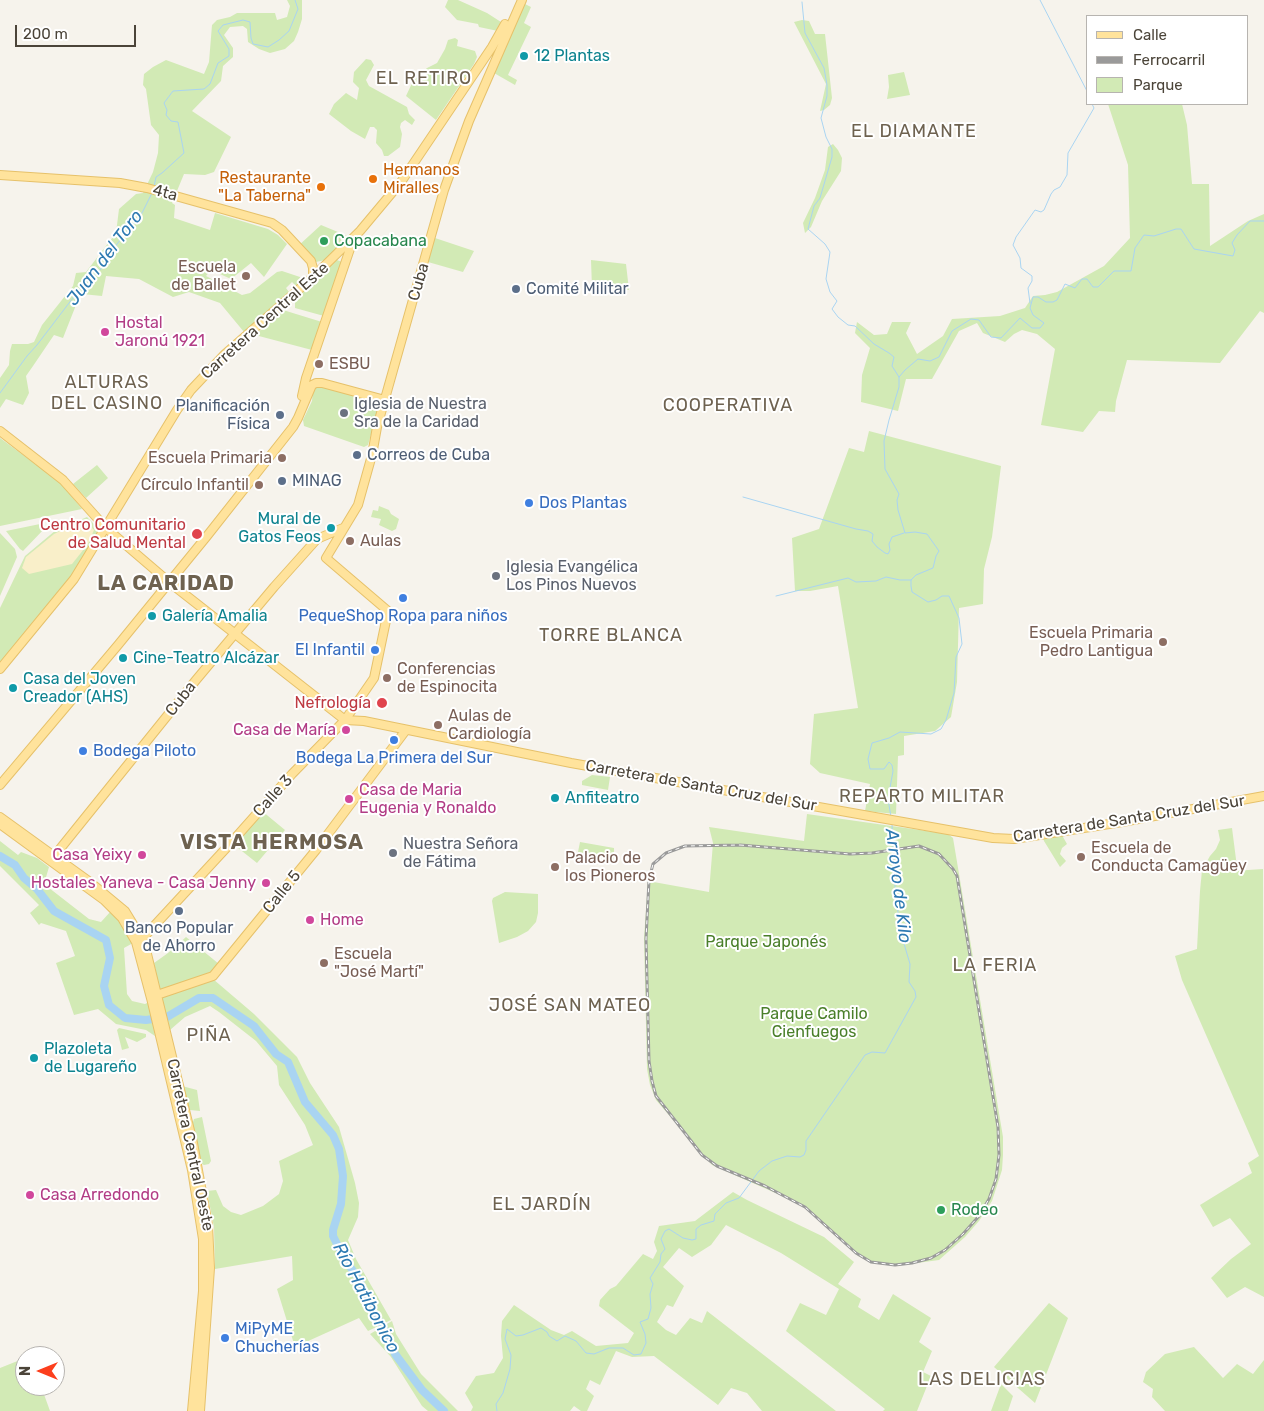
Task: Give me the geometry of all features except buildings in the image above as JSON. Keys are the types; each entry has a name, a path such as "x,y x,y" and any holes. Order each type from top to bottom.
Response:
{"main road":[{"name":"Carretera Central Este","path":"0,669 74,579 191,390 225,354 354,239 401,182 487,54 496,52 517,0"},
{"name":"Cuba","path":"388,611 326,558 358,505 370,449 444,190 496,52 522,0"},
{"name":"4ta","path":"0,175 120,183 147,188 272,224 282,230 311,261"},
{"path":"303,400 306,378 354,239"},
{"path":"311,261 317,264 328,263"},
{"path":"311,261 313,277"},
{"path":"1,782 169,582 293,427 303,400 312,385 322,383 385,400"},
{"path":"2,434 64,480 106,528 169,582 345,720"},
{"path":"98,520 101,526 101,536"},
{"name":"Cuba","path":"56,857 234,634 317,539 343,528"},
{"name":"Calle 3","path":"142,939 297,769 345,720 357,704 376,672 388,611"},
{"path":"357,704 358,717 364,721"},
{"name":"Carretera de Santa Cruz del Sur","path":"345,720 364,721 584,765 978,836 1014,839 1190,811 1264,796"},
{"name":"Calle 5","path":"155,999 213,976 316,850 406,730"},
{"name":"Carretera Central Oeste","path":"0,817 90,882 124,911 142,939 208,1225 210,1268 200,1411"},
{"path":"0,824 35,849 56,857"},
{"name":"Carretera Central Oeste","path":"56,857 115,910 125,923 136,942 155,999"},
{"name":"Carretera Central Oeste","path":"192,1411 204,1266 204,1239 195,1169"}],"green space":[{"path":"287,0 302,0 302,19 294,41 285,49 270,53 259,49 248,42 247,29 243,26 230,27 224,35 233,48 233,57 223,66 221,81 192,111 231,137 214,172 205,175 184,174 172,203 175,205 174,218 210,230 215,213 268,229 287,244 264,277 251,263 231,279 211,270 206,276 242,295 250,293 277,272 282,271 300,277 302,280 296,286 292,282 286,288 289,292 244,332 220,303 189,292 173,297 139,279 106,276 102,296 82,294 63,338 54,335 26,376 29,393 23,405 6,399 0,408 0,378 9,365 12,344 34,342 42,325 73,286 76,273 86,272 116,233 119,209 136,194 143,193 153,172 158,153 159,135 151,125 146,89 143,85 144,74 166,60 204,74 209,62 212,25 217,20 237,13 275,13 277,20 287,17 290,6"},
{"path":"448,0 458,0 487,13 501,22 498,31 479,27 478,24 457,20 445,7"},
{"path":"525,4 531,7 524,23 531,27 508,75 517,80 515,85 494,73"},
{"path":"809,21 815,34 825,34 832,98 830,105 820,111 826,84 794,22"},
{"path":"455,38 458,40 457,46 475,51 477,57 436,120 406,96 413,81 427,68 437,63 448,40"},
{"path":"366,59 371,60 374,65 366,80 369,86 407,107 409,114 415,120 412,125 405,120 401,123 400,147 388,156 384,156 376,143 377,130 374,127 370,127 365,139 329,114 334,104 346,93 357,100 359,88 353,82 354,72"},
{"path":"904,72 910,95 887,99 888,75"},
{"path":"1108,105 1182,105 1187,125 1192,184 1209,184 1210,246 1248,221 1264,214 1264,313 1260,311 1220,363 1127,360 1115,412 1099,411 1083,432 1041,425 1055,349 1037,334 1022,330 1005,342 983,333 977,323 959,331 932,379 906,379 898,411 861,402 862,375 870,348 855,333 857,322 874,335 887,334 892,322 911,322 906,333 917,354 943,336 952,319 1000,316 1025,308 1033,296 1057,292 1104,266 1130,238 1128,165"},
{"path":"833,144 842,158 841,171 822,201 811,227 805,233 803,223 825,170 828,147"},
{"name":"Copacabana","path":"321,225 350,237 325,260 316,262 298,246"},
{"path":"435,238 474,251 463,272 428,262"},
{"path":"337,260 342,262 324,316 295,308 295,298"},
{"path":"591,260 626,264 629,290 592,288"},
{"path":"283,310 322,322 312,350 255,335"},
{"path":"318,386 377,402 379,406 368,445 364,447 304,426 303,420 312,401 313,389"},
{"path":"869,431 1001,466 992,537 984,569 983,604 959,608 957,682 951,717 935,731 904,736 904,755 898,756 896,814 865,811 870,784 820,773 810,764 814,714 858,708 838,586 810,591 795,591 792,538 819,529 849,448 864,452"},
{"path":"0,438 61,483 82,509 0,526"},
{"path":"97,465 108,478 86,498 73,484"},
{"path":"379,506 389,510 391,514 399,519 396,529 392,531 379,525 381,519 371,517 373,510 378,511"},
{"path":"87,517 96,526 99,533 72,576 0,664 0,608 25,556 56,530"},
{"path":"40,524 45,526 45,528 23,551 6,531"},
{"path":"0,533 15,549 17,557 0,596"},
{"path":"592,775 610,777 608,790 582,785 582,781"},
{"path":"262,811 285,830 257,863 233,844"},
{"name":"Parque Camilo Cienfuegos","path":"807,814 948,834 953,838 1003,1137 1003,1155 1002,1170 992,1201 979,1221 965,1237 939,1260 895,1266 872,1263 858,1256 805,1206 712,1165 656,1100 650,1085 647,1069 644,938 648,881 709,892 713,843 709,827 804,841"},
{"path":"1232,828 1237,867 1233,871 1263,869 1264,1297 1245,1287 1227,1298 1211,1278 1231,1259 1251,1244 1230,1218 1213,1227 1200,1205 1252,1173 1248,1163 1259,1156 1182,980 1175,956 1197,949 1202,870 1220,840 1218,830"},
{"path":"1063,833 1067,844 1062,848 1060,854 1066,861 1060,867 1043,837"},
{"path":"0,841 18,855 21,852 37,858 49,867 44,884 89,919 101,922 111,911 122,924 133,943 124,948 127,994 132,1001 145,1004 149,1002 155,1036 146,1030 116,1024 98,1009 74,1015 56,963 75,956 66,931 41,923 39,925 30,913 39,905 0,866"},
{"path":"580,842 614,848 614,860 578,852"},
{"path":"505,892 538,894 538,913 536,922 528,931 499,943 492,901 493,898"},
{"path":"186,937 219,964 211,973 160,991 154,963"},
{"path":"213,979 254,1014 297,1057 310,1083 339,1127 359,1203 358,1217 348,1240 356,1259 391,1320 368,1331 359,1318 295,1347 277,1289 293,1280 292,1256 215,1269 214,1227 207,1191 216,1190 223,1206 231,1212 241,1215 263,1206 279,1194 283,1181 279,1161 313,1145 305,1125 279,1085 277,1066 256,1041 210,1006 185,1017 170,1030 162,998"},
{"path":"119,1028 146,1034 146,1037 137,1042 125,1037 129,1048 122,1050 117,1030"},
{"path":"182,1086 197,1090 200,1111 190,1110"},
{"path":"202,1117 211,1161 209,1164 204,1165 200,1163 192,1125 194,1119"},
{"path":"733,1192 824,1237 854,1262 838,1284 861,1299 858,1307 879,1320 893,1294 931,1318 919,1342 932,1351 923,1372 931,1376 917,1411 883,1411 885,1409 786,1331 800,1303 826,1315 839,1289 781,1253 726,1225 711,1245 692,1257 679,1248 663,1267 684,1286 673,1307 667,1305 657,1322 666,1330 676,1335 690,1318 702,1323 707,1311 836,1411 762,1411 747,1393 731,1388 718,1405 654,1356 632,1357 616,1351 600,1385 590,1380 586,1389 594,1396 587,1411 581,1411 574,1406 570,1411 471,1411 473,1407 465,1393 476,1376 494,1373 503,1358 502,1321 514,1305 551,1330 564,1335 572,1331 596,1346 628,1343 634,1333 599,1306 600,1300 610,1289 616,1286 643,1254 653,1259 657,1251 654,1242 659,1226 695,1221"},
{"path":"1049,1303 1068,1318 1035,1403 994,1367"},
{"path":"392,1321 396,1334 421,1374 458,1411 428,1411 422,1406 391,1357 370,1334"},
{"path":"1194,1347 1223,1378 1237,1364 1253,1374 1264,1360 1264,1411 1165,1411 1152,1397 1153,1389 1143,1382 1146,1372 1165,1354"},
{"path":"15,1362 15,1396 45,1396 50,1411 0,1411 0,1368"},
{"path":"1001,1384 1013,1396 1008,1411 991,1411"}],"sand":[{"path":"80,521 86,522 94,530 88,544 72,564 29,574 22,568 26,557 54,534"}],"waterway":[{"name":"Juan del Toro","path":"154,187 156,177 184,153 178,122 171,121 166,115 167,110 164,103 173,91 204,89 210,84 218,63 229,56 229,49 218,31 223,25 243,20 250,22 253,44 268,47 289,31 298,9 295,0"},
{"path":"1040,0 1086,89"},
{"path":"802,2 805,33 824,68 827,96 821,118 826,137 832,149 832,157 820,198 814,206 808,229 825,244 830,252 826,279 830,292 837,301 832,309 848,325 855,326 874,344 894,357 892,366 899,377"},
{"path":"1030,303 1028,288 1032,281 1032,276 1021,268 1020,258 1013,245 1016,237 1035,210 1041,212 1044,210 1051,194 1060,187 1067,175 1068,153 1094,108 1092,105"},
{"name":"Juan del Toro","path":"0,393 82,286 101,269 109,254 142,213 152,193"},
{"name":"Arroyo de Kilo","path":"891,817 888,799 893,771 892,765 889,762 884,769 870,769 868,759 872,743 889,738 900,732 931,734 941,729 946,720 954,693 956,657 962,644 959,618 949,596 942,596 928,602 912,592 911,580 916,575 933,568 939,551 927,534 905,533 898,510 897,500 899,494 885,469 884,441 899,387 899,377 918,359 930,361 939,357 952,331 971,319 979,320 991,337 1001,338 1020,318 1032,328 1040,328 1044,323 1033,315 1030,308 1033,297 1038,297 1046,302 1053,302 1057,300 1065,284 1075,288 1082,279 1087,279 1093,287 1098,287 1114,271 1131,271 1135,248 1144,235 1154,236 1181,229 1194,249 1233,256 1235,250 1232,243 1237,235 1250,221 1264,221"},
{"path":"743,497 868,531 873,534 872,541 877,547 888,554 892,537 904,533"},
{"path":"776,596 848,578 856,582 876,581 886,577 911,580"},
{"name":"Arroyo de Kilo","path":"497,1411 496,1404 503,1393 510,1369 511,1355 505,1339 507,1329 516,1336 541,1328 557,1341 565,1336 576,1341 586,1353 594,1354 609,1348 623,1348 634,1355 641,1354 646,1343 645,1334 640,1322 648,1319 651,1308 650,1294 653,1284 650,1278 660,1262 661,1254 665,1249 661,1239 665,1231 669,1229 683,1238 696,1239 696,1229 701,1225 714,1221 715,1214 726,1203 739,1198 759,1171 772,1161 787,1156 800,1157 804,1155 806,1141 865,1055 872,1052 885,1053 916,997 915,991 909,982 910,964 900,930 894,877 892,824"},
{"name":"Río Hatibonico","path":"0,856 15,865 24,878 37,889 54,911 106,940 110,958 104,986 109,1005 125,1018 146,1020 167,1017 199,998 213,998 254,1026 276,1054 288,1062 305,1102 333,1135 339,1149 343,1176 341,1204 333,1236 345,1260 359,1279 369,1305 383,1327 395,1354 422,1390 444,1411"}],"railway":[{"path":"740,845 850,854 872,853 919,846 939,854 957,876 998,1127 999,1155 996,1179 989,1199 979,1216 945,1250 931,1258 895,1265 871,1262 856,1253 805,1207 765,1186 717,1166 702,1155 656,1096 649,1061 646,939 649,880 653,864 666,853 685,846 740,845"}],"place":[{"name":"12 Plantas","path":"524,56"},
{"name":"Hermanos Miralles","path":"373,179"},
{"name":"Restaurante \"La Taberna\"","path":"321,187"},
{"name":"Copacabana","path":"324,241"},
{"name":"Escuela de Ballet","path":"246,276"},
{"name":"Comité Militar","path":"516,289"},
{"name":"Hostal Jaronú 1921","path":"105,332"},
{"name":"ESBU","path":"319,364"},
{"name":"Iglesia de Nuestra Sra de la Caridad","path":"344,413"},
{"name":"Planificación Física","path":"280,415"},
{"name":"Correos de Cuba","path":"357,455"},
{"name":"Escuela Primaria","path":"282,458"},
{"name":"MINAG","path":"282,481"},
{"name":"Círculo Infantil","path":"259,485"},
{"name":"Dos Plantas","path":"529,503"},
{"name":"Mural de Gatos Feos","path":"331,528"},
{"name":"Centro Comunitario de Salud Mental","path":"197,534"},
{"name":"Aulas","path":"350,541"},
{"name":"Iglesia Evangélica Los Pinos Nuevos","path":"496,576"},
{"name":"PequeShop Ropa para niños","path":"403,598"},
{"name":"Galería Amalia","path":"152,616"},
{"name":"Escuela Primaria Pedro Lantigua","path":"1163,642"},
{"name":"El Infantil","path":"375,650"},
{"name":"Cine-Teatro Alcázar","path":"123,658"},
{"name":"Conferencias de Espinocita","path":"387,678"},
{"name":"Casa del Joven Creador (AHS)","path":"13,688"},
{"name":"Nefrología","path":"382,703"},
{"name":"Aulas de Cardiología","path":"438,725"},
{"name":"Casa de María","path":"346,730"},
{"name":"Bodega La Primera del Sur","path":"394,740"},
{"name":"Bodega Piloto","path":"83,751"},
{"name":"Anfiteatro","path":"555,798"},
{"name":"Casa de Maria Eugenia y Ronaldo","path":"349,799"},
{"name":"Nuestra Señora de Fátima","path":"393,853"},
{"name":"Casa Yeixy","path":"142,855"},
{"name":"Escuela de Conducta Camagüey","path":"1081,857"},
{"name":"Palacio de los Pioneros","path":"555,867"},
{"name":"Hostales Yaneva - Casa Jenny","path":"266,883"},
{"name":"Banco Popular de Ahorro","path":"179,911"},
{"name":"Home","path":"310,920"},
{"name":"Escuela \"José Martí\"","path":"324,963"},
{"name":"Plazoleta de Lugareño","path":"34,1058"},
{"name":"Casa Arredondo","path":"30,1195"},
{"name":"Rodeo","path":"941,1210"},
{"name":"MiPyME Chucherías","path":"225,1338"}],"district":[{"name":"EL RETIRO","path":"424,79"},
{"name":"EL DIAMANTE","path":"914,132"},
{"name":"ALTURAS DEL CASINO","path":"107,393"},
{"name":"COOPERATIVA","path":"728,406"},
{"name":"LA CARIDAD","path":"166,584"},
{"name":"TORRE BLANCA","path":"611,636"},
{"name":"REPARTO MILITAR","path":"922,797"},
{"name":"VISTA HERMOSA","path":"272,843"},
{"name":"LA FERIA","path":"995,966"},
{"name":"JOSÉ SAN MATEO","path":"570,1006"},
{"name":"PIÑA","path":"209,1036"},
{"name":"EL JARDÍN","path":"542,1205"},
{"name":"LAS DELICIAS","path":"982,1380"}],"park label":[{"name":"Parque Japonés","path":"766,942"}]}
